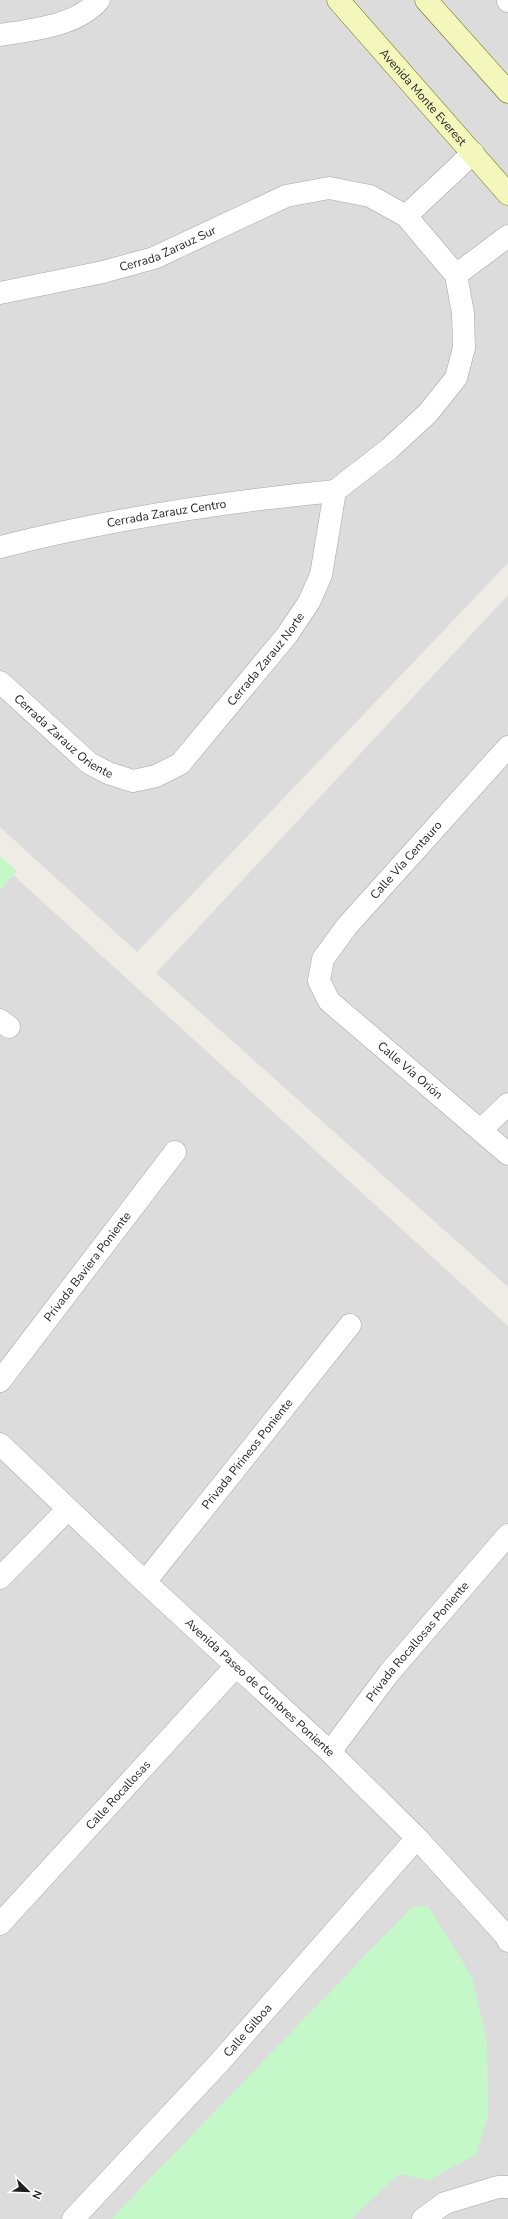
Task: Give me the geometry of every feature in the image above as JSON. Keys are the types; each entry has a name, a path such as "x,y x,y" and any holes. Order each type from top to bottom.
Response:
{"main road":[{"name":"Avenida Monte Everest","path":"338,0 508,194"},
{"path":"426,0 508,92"}],"street":[{"path":"0,35 27,31 70,20 94,6 99,0"},
{"path":"335,491 389,449 428,413 456,378 464,348 463,313 456,275 406,216 473,153"},
{"name":"Cerrada Zarauz Sur","path":"0,293 103,272 154,258 286,196 330,188 370,196 406,216"},
{"path":"456,275 508,236"},
{"name":"Cerrada Zarauz Centro","path":"0,547 64,531 153,513 244,500 335,491"},
{"name":"Cerrada Zarauz Norte","path":"134,781 156,776 180,764 287,636 309,602 321,575 335,491"},
{"name":"Cerrada Zarauz Oriente","path":"0,682 89,763 108,773 134,781"},
{"name":"Calle Vía Centauro","path":"319,981 323,959 347,926 508,747"},
{"name":"Calle Vía Orión","path":"319,981 329,1001 508,1154"},
{"path":"481,1130 508,1104"},
{"name":"Privada Baviera Poniente","path":"0,1381 175,1152"},
{"name":"Privada Pirineos Poniente","path":"145,1582 350,1325"},
{"name":"Avenida Paseo de Cumbres Poniente","path":"0,1444 145,1582 330,1752 417,1838 507,1936"},
{"path":"0,1578 68,1509"},
{"name":"Privada Rocallosas Poniente","path":"330,1752 389,1673 508,1535"},
{"name":"Calle Rocallosas","path":"0,1924 236,1666"},
{"name":"Calle Gilboa","path":"73,2219 218,2064 417,1838"},
{"path":"422,2219 445,2203 498,2187 508,2187"}],"shaded area":[{"path":"0,0 508,0 508,563 137,952 0,827"},
{"path":"508,595 508,1287 156,973"},
{"path":"0,863 508,1326 508,2219 0,2219"}],"green space":[{"path":"0,856 17,871 0,890"},
{"path":"428,1906 472,1977 487,2040 488,2115 476,2155 429,2180 399,2174 351,2219 111,2219 412,1907"}]}
